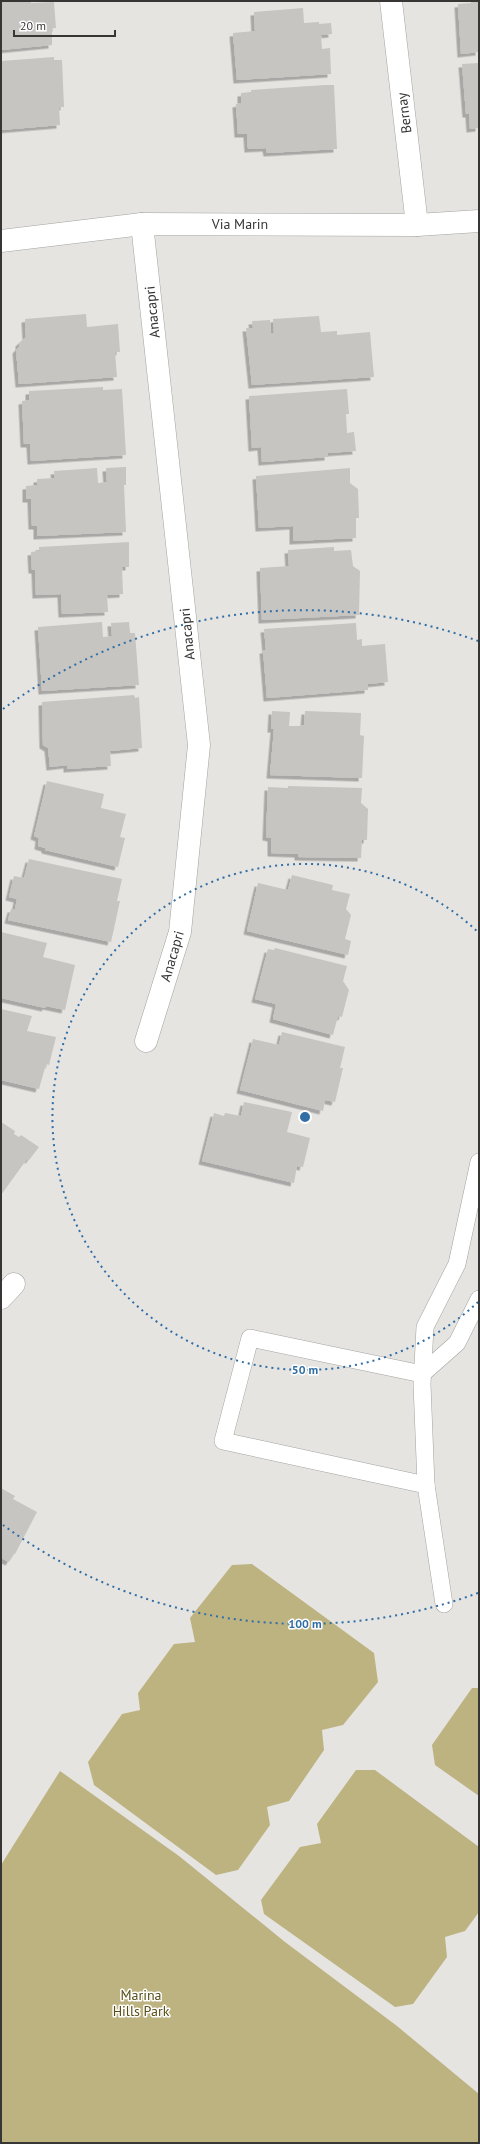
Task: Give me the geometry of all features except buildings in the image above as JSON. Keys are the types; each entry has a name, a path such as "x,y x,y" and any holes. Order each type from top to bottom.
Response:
{"street":[{"name":"Bernay","path":"391,1 417,225"},
{"name":"Via Marin","path":"1,241 142,224 417,225 479,221"},
{"name":"Anacapri","path":"142,224 199,745 180,932 146,1041"}],"lane":[{"path":"444,1604 426,1485 422,1374 425,1327 457,1264 479,1162"},
{"path":"422,1374 457,1343 479,1299"},
{"path":"422,1374 250,1338 223,1440 426,1485"}],"green space":[{"path":"252,1564 374,1653 378,1682 343,1725 322,1730 324,1750 289,1801 267,1807 270,1825 238,1870 216,1875 94,1785 88,1762 122,1714 140,1710 138,1693 174,1644 195,1642 190,1618 232,1565"},
{"path":"472,1688 479,1688 479,1796 435,1765 432,1745"},
{"path":"356,1770 375,1770 479,1847 479,1912 465,1931 445,1937 447,1957 413,2004 395,2007 264,1914 261,1900 300,1847 321,1843 317,1824"},
{"name":"Marina Hills Park","path":"60,1771 179,1856 285,1942 397,2026 479,2094 479,2143 1,2143 1,1865"}]}
